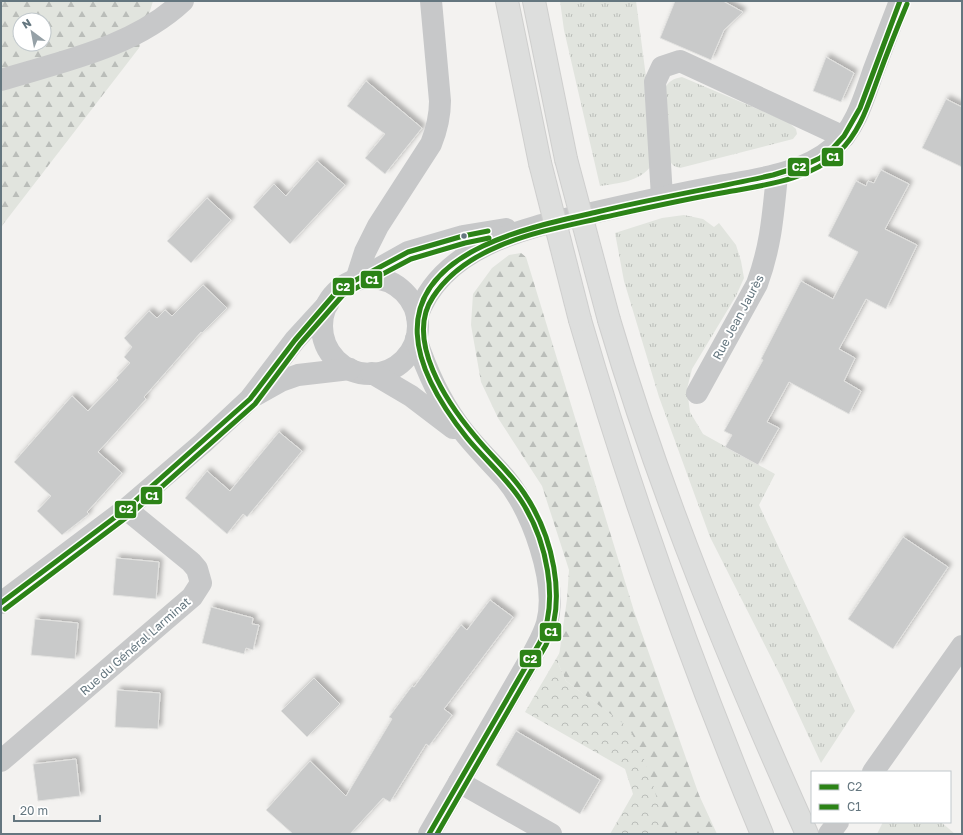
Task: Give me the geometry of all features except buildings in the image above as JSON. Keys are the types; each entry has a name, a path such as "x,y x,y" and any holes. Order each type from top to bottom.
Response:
{"main road":[{"path":"507,1 540,163 580,320 629,478 680,629 762,834"},
{"path":"534,1 566,158 609,320 629,386 680,529 718,628 807,834"}],"street":[{"path":"1,80 96,52 113,45 162,19 183,1"},
{"path":"359,279 365,252 378,226 431,144 440,115 432,1"},
{"path":"250,399 294,340 328,304 339,289 399,256 435,243 476,233 531,227 662,197 777,175 810,162 834,147 844,137 858,113 900,1"},
{"path":"662,197 655,82 662,67 680,61 844,137"},
{"name":"Rue Jean Jaurès","path":"697,393 757,284 763,268 769,248 777,175"},
{"path":"468,440 439,396 423,362 416,339 417,317 427,293 440,278 459,262 490,243 531,227"},
{"path":"359,279 384,280 400,288 411,301 417,317"},
{"path":"328,304 322,320 324,338 331,354 340,363 350,369 361,373 372,374 389,369 399,363 408,354 416,339"},
{"path":"1,603 126,509 250,399 281,381 298,374 350,369"},
{"path":"372,374 411,396 468,440 505,479 525,507 538,540 546,578 549,609 547,623 533,654 429,834"},
{"name":"Rue du Général Larminat","path":"1,761 192,597 201,583 197,568 191,562 126,509"},
{"path":"874,771 962,646"},
{"path":"459,782 551,834"},
{"path":"830,834 837,823"}],"green space":[{"path":"1,1 153,1 139,48 1,227"},
{"path":"560,1 636,1 646,77 651,166 635,179 600,186 564,30"},
{"path":"682,77 788,122 796,129 797,134 793,139 680,168 674,166 669,161 664,90 667,84 671,81"},
{"path":"684,215 703,219 714,227 719,223 736,245 744,278 736,296 692,369 687,389 690,412 703,434 775,474 759,505 855,711 821,763 782,679 710,537 659,397 624,281 615,233 662,218"},
{"path":"521,253 526,257 634,611 699,795 717,834 660,834 627,727 566,681 558,663 567,599 569,570 542,486 498,418 481,382 471,325 473,294 492,268 509,255"},
{"path":"560,652 558,663 566,681 628,727 640,748 653,784 661,815 660,834 610,834 633,794 625,769 525,712"},
{"path":"882,823 942,823 955,834 877,834"}],"transit line":[{"name":"C2","path":"429,834 540,642 546,625 549,608 548,570 538,534 530,517 510,485 467,438 448,412 432,386 422,359 417,334 420,309 431,286 452,265 483,246 525,230 619,207 773,175 805,165 820,158 833,148 844,136 860,108 900,1"},
{"name":"C1","path":"437,834 546,645 553,627 556,608 556,588 554,567 549,547 534,509 513,478 464,423 442,389 433,371 426,351 424,332 425,314 433,297 448,278 467,263 487,251 510,242 534,234 605,217 771,184 815,169 839,152 853,136 863,118 907,4"},
{"name":"C2","path":"1,603 126,509 250,399 295,340 339,289 408,252 463,236 488,231"},
{"name":"C1","path":"5,609 131,514 255,404 300,344 343,295 411,259 465,243 489,238"}]}
